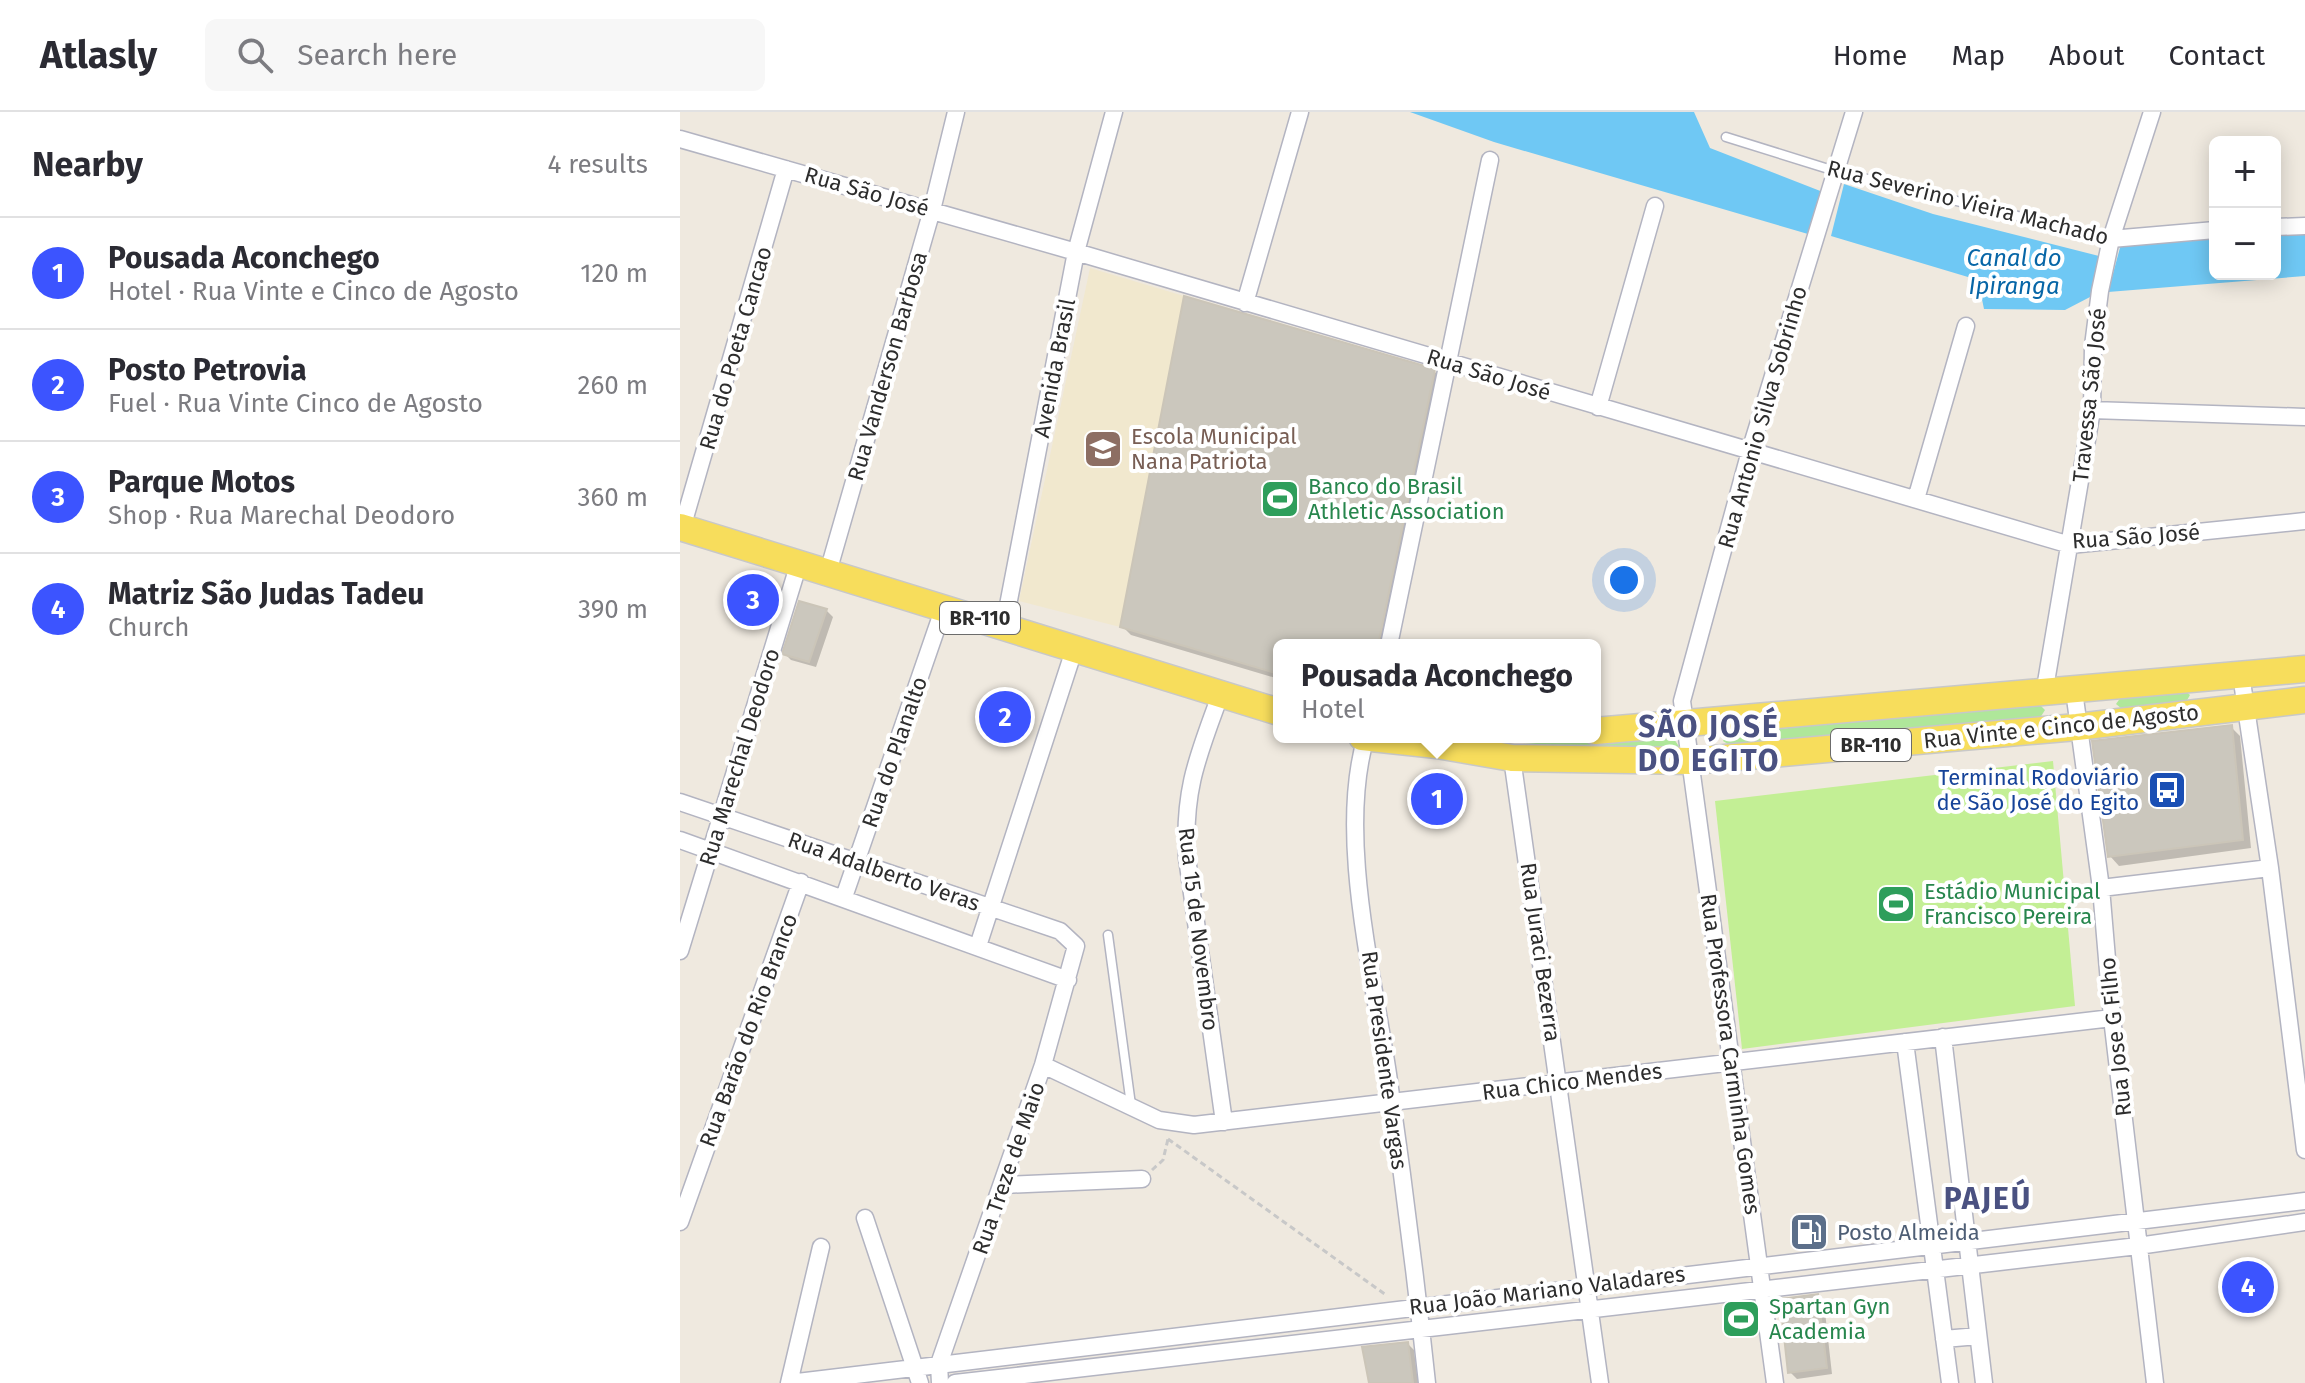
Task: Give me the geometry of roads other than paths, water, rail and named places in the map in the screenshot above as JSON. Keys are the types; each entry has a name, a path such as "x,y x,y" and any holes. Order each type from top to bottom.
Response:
{"main road":[{"name":"BR-110","path":"681,527 1273,710"},
{"name":"Rua Vinte e Cinco de Agosto","path":"1601,731 2305,669"},
{"name":"Rua Vinte e Cinco de Agosto","path":"1437,745 1512,758 1691,761 2077,727 2305,700"},
{"name":"BR-110","path":"1419,743 1450,743"}],"street":[{"name":"Rua Vanderson Barbosa","path":"828,572 932,210 956,112"},
{"name":"Avenida Brasil","path":"1004,626 1076,252 1114,112"},
{"path":"1245,303 1300,112"},
{"name":"Rua Antonio Silva Sobrinho","path":"1685,725 1682,701 1750,451 1854,112"},
{"name":"Travessa São José","path":"2044,694 2092,410 2093,346 2100,291 2111,239 2152,112"},
{"name":"Rua São José","path":"680,139 1076,252 2070,545 2305,521"},
{"path":"1390,639 1490,160"},
{"name":"Rua do Poeta Cancao","path":"681,527 786,169"},
{"path":"1598,407 1655,206"},
{"path":"2281,227 2305,226"},
{"name":"Rua Severino Vieira Machado","path":"2111,239 2209,231"},
{"path":"1916,499 1966,326"},
{"path":"2092,410 2305,417"},
{"name":"Rua Marechal Deodoro","path":"680,951 719,815 799,563"},
{"name":"Rua do Planalto","path":"844,897 944,607"},
{"path":"978,946 1075,647"},
{"path":"2241,675 2270,868 2305,1150"},
{"name":"Rua Jose G Filho","path":"2074,691 2101,888 2112,1018 2155,1383"},
{"name":"Rua 15 de Novembro","path":"1221,693 1188,790 1185,818 1224,1122"},
{"name":"Rua Professora Carminha Gomes","path":"1685,725 1775,1383"},
{"name":"Rua Presidente Vargas","path":"1364,743 1353,792 1356,863 1392,1102 1410,1306 1421,1330 1427,1383"},
{"name":"Rua Juraci Bezerra","path":"1512,758 1560,1083 1584,1287 1591,1311 1600,1383"},
{"name":"Rua Adalberto Veras","path":"680,802 1060,931 1073,941 1076,953"},
{"name":"Rua Adalberto Veras","path":"680,840 1068,980"},
{"path":"2101,888 2270,868"},
{"name":"Rua Barão do Rio Branco","path":"680,1222 801,882"},
{"name":"Rua Treze de Maio","path":"940,1383 939,1364 1043,1065 1076,953"},
{"name":"Rua Chico Mendes","path":"1043,1065 1174,1125 1224,1122 2112,1018"},
{"path":"1943,1037 1984,1383"},
{"path":"1905,1042 1950,1383"},
{"path":"1003,1185 1142,1179"},
{"name":"Rua João Mariano Valadares","path":"789,1383 918,1375 939,1364 2305,1201"},
{"path":"865,1218 918,1375"},
{"name":"Rua João Mariano Valadares","path":"955,1383 1764,1291 2138,1246 2305,1222"},
{"path":"789,1383 821,1247"},
{"path":"1944,1339 1978,1336"}],"lane":[{"name":"Rua Severino Vieira Machado","path":"1726,137 1835,171 2111,239"},
{"path":"1108,935 1131,1106"}],"water":[{"path":"1410,112 1694,112 1710,148 1828,194 1808,234 1494,142"},
{"name":"Canal do Ipiranga","path":"1844,184 1933,214 2099,256 2090,297 2065,310 1984,309 1978,280 1831,236"},
{"name":"Canal do Ipiranga","path":"2281,235 2305,235 2305,276 2281,278"},
{"name":"Canal do Ipiranga","path":"2209,237 2209,280 2256,280 2108,292 2121,244"}],"place":[{"name":"Escola Municipal Nana Patriota","path":"1103,449"},
{"name":"Banco do Brasil Athletic Association","path":"1280,499"},
{"name":"Parque Motos","path":"753,600"},
{"name":"Posto Petrovia","path":"1005,717"},
{"name":"Terminal Rodoviário de São José do Egito","path":"2167,790"},
{"name":"Pousada Aconchego","path":"1437,799"},
{"name":"Estádio Municipal Francisco Pereira","path":"1896,904"},
{"name":"Posto Almeida","path":"1809,1232"},
{"name":"Matriz São Judas Tadeu","path":"2248,1287"},
{"name":"Spartan Gyn Academia","path":"1741,1319"}],"district":[{"name":"SÃO JOSÉ DO EGITO","path":"1709,744"},
{"name":"PAJEÚ","path":"1988,1199"}]}
